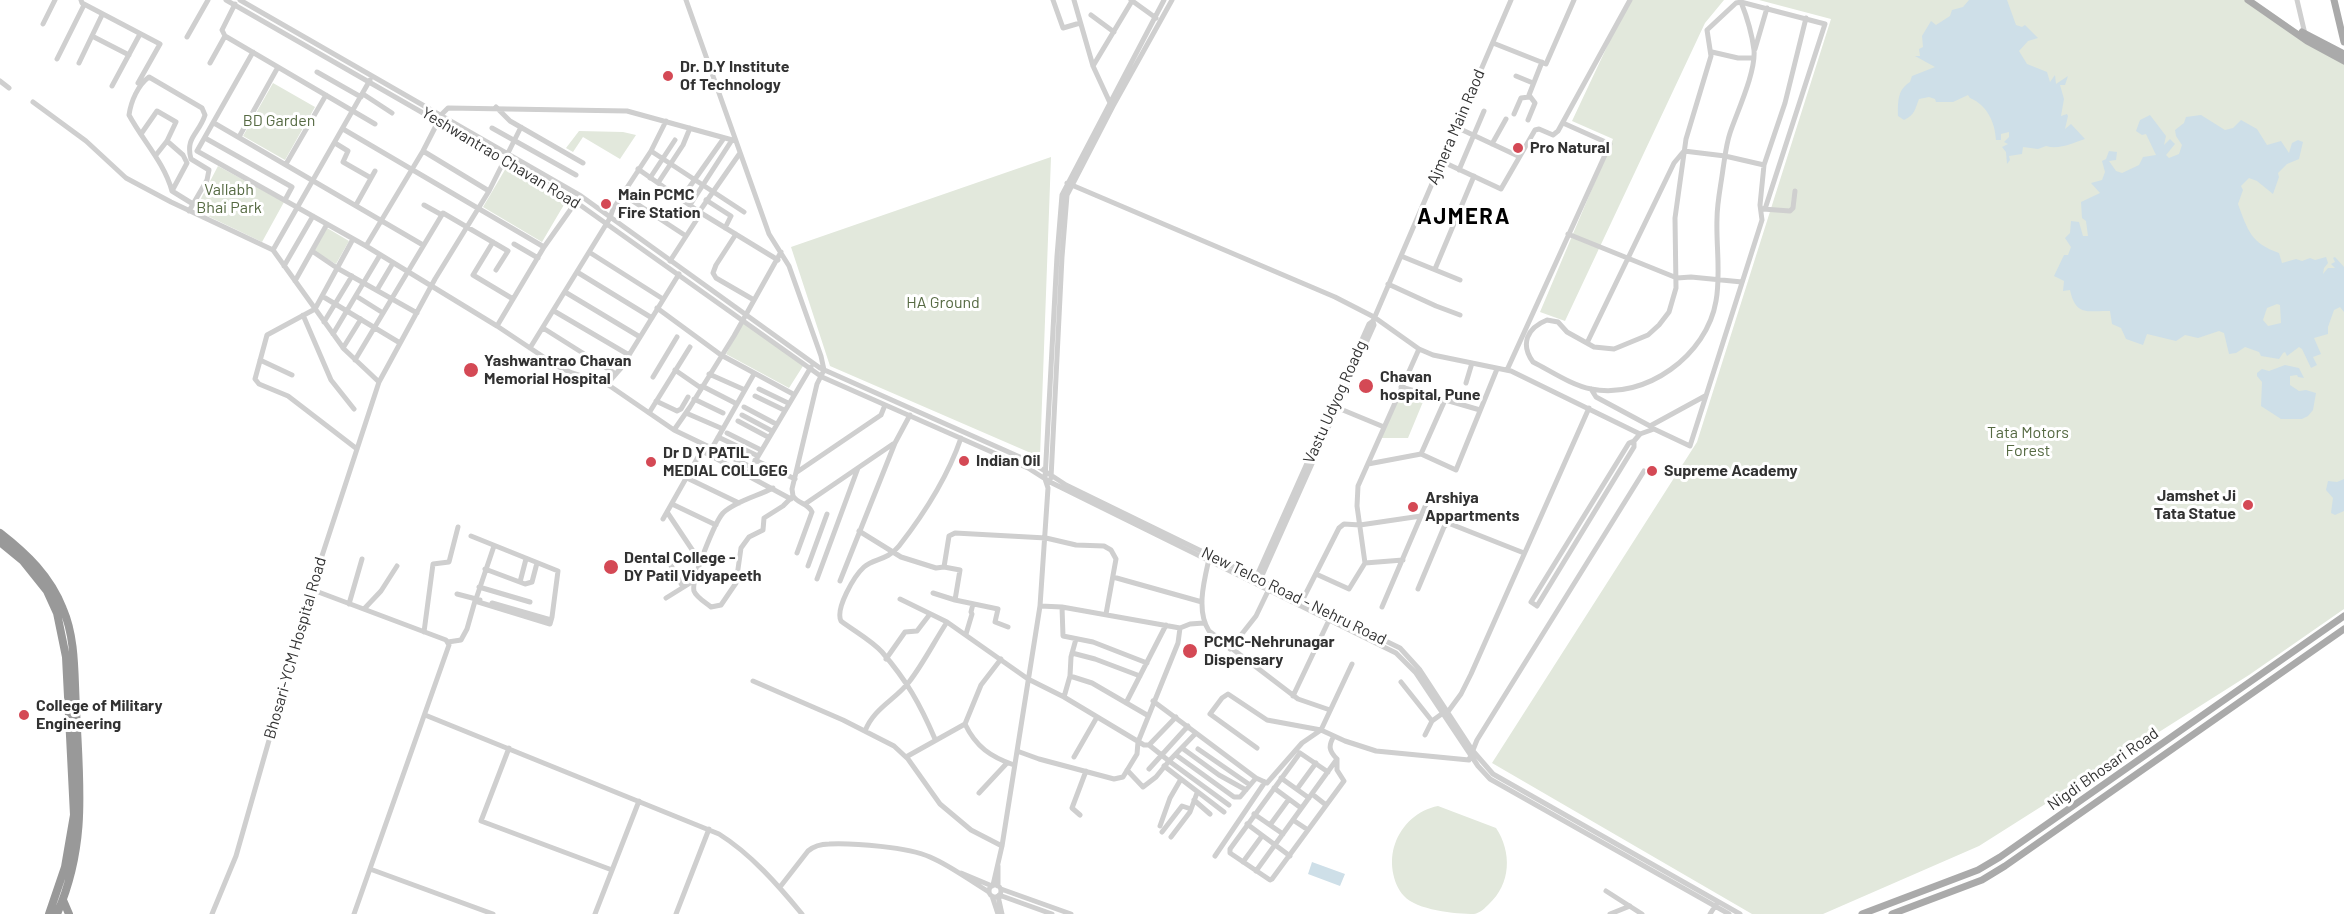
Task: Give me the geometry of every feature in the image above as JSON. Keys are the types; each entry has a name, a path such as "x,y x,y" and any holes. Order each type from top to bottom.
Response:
{"highway":[{"path":"0,533 28,556 53,587 64,610 73,656 81,815 76,850 58,913"},
{"path":"0,542 23,561 47,591 57,613 66,657 74,815 58,913"}],"main road":[{"path":"2248,0 2344,61"},
{"path":"2256,0 2306,38 2344,54"},
{"path":"2334,0 2344,42"},
{"name":"Nigdi Bhosari Road","path":"1862,914 1961,877 2000,857 2344,616"},
{"name":"Nigdi Bhosari Road","path":"1892,914 1982,880 2006,866 2344,629"}],"street":[{"path":"42,24 55,0"},
{"path":"187,37 208,0"},
{"name":"Yeshwantrao Chavan Road","path":"226,0 237,2 581,196 608,221 822,373"},
{"path":"686,0 734,141 769,234 781,252 797,288 821,356 822,373 817,384 792,497 764,518 763,530 749,537 741,548 736,583 721,605 711,607 695,594 695,580 716,525 722,514 733,506 773,488"},
{"path":"1053,0 1063,28 1080,23"},
{"path":"1074,0 1093,66 1111,105"},
{"path":"1046,472 1062,195 1164,0"},
{"path":"1111,105 1172,0"},
{"name":"Ajmera Main Raod","path":"1373,319 1511,0"},
{"path":"1493,43 1546,64 1574,0"},
{"path":"1441,161 1501,189 1518,156 1536,129 1555,134 1563,123 1630,0"},
{"path":"2297,0 2306,38"},
{"path":"1093,66 1132,1 1160,21"},
{"path":"237,2 222,30 225,36 375,124"},
{"path":"1763,209 1825,24 1806,18 1767,8 1741,2 1736,3 1707,30 1712,52 1690,124 1675,218 1677,278 1672,306 1654,330 1629,344 1614,349 1599,348 1587,343 1567,332 1558,322 1547,320 1535,327 1525,345 1533,362 1591,389 1618,390 1634,387 1661,374 1680,362 1697,344 1710,322 1716,300 1717,219 1725,156 1767,8"},
{"path":"1741,2 1754,55"},
{"path":"57,59 83,3 160,44 132,94"},
{"path":"79,63 102,15"},
{"path":"1091,15 1114,32"},
{"path":"1599,498 1531,602 1537,606 1618,466 1629,442 1634,441 1640,434 1654,429 1690,446 1762,220 1764,165 1785,103 1806,18"},
{"path":"112,86 140,34"},
{"path":"92,36 129,55"},
{"path":"210,63 225,36"},
{"path":"253,52 197,151 366,246 563,369 607,384 674,430 751,467"},
{"path":"1712,52 1738,58 1754,55"},
{"path":"1529,97 1542,62"},
{"path":"239,136 278,67"},
{"path":"317,72 392,113"},
{"path":"193,204 172,191 169,178 156,155 129,115 139,88 149,76 202,108 205,115 203,121 190,141 188,149 191,159 209,170"},
{"path":"1516,76 1533,83"},
{"path":"273,250 371,78"},
{"path":"0,81 9,88"},
{"path":"286,164 326,95"},
{"path":"1514,114 1521,98 1529,97"},
{"path":"1528,120 1535,103 1529,97"},
{"path":"33,102 86,141 121,175 189,211 273,250 343,348 379,382"},
{"path":"366,246 423,151 440,117 448,108 454,106 627,111 734,141"},
{"path":"496,107 506,118 521,128 583,163"},
{"path":"141,134 157,111 176,122 167,141 156,155"},
{"path":"1459,170 1484,111"},
{"path":"1492,144 1506,119"},
{"path":"530,348 608,221 622,194 651,151 666,121"},
{"path":"214,123 423,245"},
{"path":"1507,370 1610,144 1563,123"},
{"path":"1456,127 1518,156"},
{"path":"492,128 576,175"},
{"path":"432,286 489,191 521,128"},
{"path":"658,183 684,145 690,128"},
{"path":"343,129 544,247"},
{"path":"205,138 292,186 285,200"},
{"path":"681,199 724,138"},
{"path":"650,178 675,140"},
{"path":"167,141 183,155 187,163 172,191"},
{"path":"690,206 734,141"},
{"path":"335,143 348,151 343,162 371,178"},
{"path":"423,151 489,191"},
{"path":"651,151 744,212"},
{"path":"1684,151 1725,156 1764,165"},
{"path":"1587,343 1674,163 1684,151"},
{"path":"670,261 706,200 740,153"},
{"name":"Yeshwantrao Chavan Road","path":"507,156 670,261 680,272"},
{"path":"189,211 207,180 210,159"},
{"path":"638,169 690,206 778,260"},
{"path":"356,205 375,171"},
{"path":"1435,269 1474,176"},
{"path":"1069,184 1335,297 1419,349 1507,370 1640,434"},
{"path":"998,914 994,872 998,866 1002,846 1040,606 1062,257 1069,184"},
{"path":"1763,209 1790,212 1793,208 1795,191"},
{"path":"622,194 686,236"},
{"path":"497,326 544,247 581,196"},
{"path":"706,200 731,216 725,228"},
{"path":"424,205 443,213 508,251 496,270"},
{"path":"355,360 442,214"},
{"path":"284,266 313,216"},
{"path":"295,281 327,224"},
{"path":"736,234 713,273 716,278 754,300"},
{"path":"1568,234 1677,278 1742,282"},
{"path":"353,239 315,309 267,336 256,377 257,383 288,396 357,449"},
{"path":"493,242 473,275 513,299"},
{"path":"514,244 538,258"},
{"path":"312,251 337,268 417,312"},
{"path":"589,252 663,299"},
{"path":"656,401 677,411 701,387 781,252"},
{"path":"333,334 380,255"},
{"path":"1401,256 1460,280"},
{"path":"377,290 393,263"},
{"path":"577,272 652,318"},
{"path":"607,384 629,356 680,272"},
{"path":"324,322 352,276"},
{"path":"1388,284 1460,315"},
{"name":"Bhosari-YCM Hospital Road","path":"212,914 236,856 319,565 379,382 432,286"},
{"path":"565,292 640,337"},
{"path":"322,296 400,343"},
{"path":"356,296 383,313"},
{"path":"657,308 722,355 793,394"},
{"path":"554,311 629,356"},
{"path":"303,315 331,380 354,409"},
{"path":"343,348 361,318"},
{"name":"Vastu Udyog Roadg","path":"1257,580 1374,325 1373,319"},
{"path":"543,328 616,374"},
{"path":"653,377 677,337"},
{"path":"649,413 690,347"},
{"path":"1316,574 1349,589 1365,563 1357,493 1419,349"},
{"path":"260,360 292,375"},
{"path":"1466,383 1472,363"},
{"path":"747,475 793,394 812,366"},
{"path":"1368,464 1421,454 1456,470 1497,369"},
{"path":"675,370 701,387 737,404"},
{"name":"New Telco Road - Nehru Road","path":"822,373 885,405 911,413"},
{"name":"New Telco Road - Nehru Road","path":"822,373 962,436 1028,468 1049,481 1385,640 1420,670 1444,712 1473,754 1488,770 1631,856 1717,904 1740,914"},
{"path":"709,374 745,390"},
{"path":"712,448 718,437 725,431 754,374"},
{"path":"1401,387 1480,410"},
{"path":"759,389 788,403"},
{"path":"1591,389 1596,397 1650,426 1705,396"},
{"path":"755,396 784,410"},
{"path":"674,430 686,413 691,398"},
{"path":"691,398 723,413"},
{"path":"1421,454 1445,400"},
{"path":"795,476 881,415 885,405"},
{"path":"744,407 776,424"},
{"path":"1425,735 1430,719 1444,712 1461,694 1589,408"},
{"path":"1336,410 1384,427"},
{"path":"686,413 725,431 758,455"},
{"path":"840,581 895,443 911,413"},
{"path":"742,415 772,431"},
{"path":"738,421 768,438"},
{"path":"932,741 921,705 908,684 881,652 841,621 839,614 843,600 864,566 881,560 893,552 939,486 955,458 962,436"},
{"name":"New Telco Road - Nehru Road","path":"962,436 1031,462 1046,472 1049,481"},
{"path":"718,437 758,455 795,476"},
{"path":"805,504 895,443"},
{"path":"663,519 705,444"},
{"path":"702,451 810,508 812,516 797,553"},
{"path":"817,579 858,468"},
{"path":"1257,748 1210,714 1228,694 1267,720 1321,730 1382,753 1439,756 1465,761 1473,754 1476,740 1644,471"},
{"path":"687,478 740,504"},
{"path":"1382,607 1427,502"},
{"path":"672,504 716,525"},
{"path":"667,513 701,563"},
{"path":"808,566 826,514"},
{"path":"1302,602 1339,528 1344,524 1360,525 1421,516"},
{"path":"1418,589 1444,526 1448,523 1524,553"},
{"path":"424,632 433,564 448,562 458,527"},
{"path":"859,531 901,557 936,568 960,570 955,600"},
{"path":"944,567 948,539 956,533 1046,537 1076,545 1107,547 1116,558 1106,614"},
{"path":"457,595 550,624 558,571 471,536"},
{"path":"818,539 830,543"},
{"path":"313,590 448,642 461,640 467,629 494,546"},
{"path":"520,582 526,558"},
{"path":"1210,558 1202,602 1204,623 1214,637 1293,696 1330,710"},
{"path":"349,604 362,559"},
{"path":"668,560 683,587"},
{"path":"1365,563 1403,560"},
{"path":"1556,561 1562,565"},
{"path":"485,569 525,584 532,582 537,563"},
{"path":"364,609 381,591 397,566"},
{"path":"1113,577 1202,602"},
{"path":"666,598 695,580"},
{"name":"New Telco Road - Nehru Road","path":"1257,580 1269,590 1302,602"},
{"path":"479,587 530,602"},
{"path":"1230,649 1256,616 1269,590"},
{"path":"933,593 998,609 995,622 1008,627"},
{"path":"900,599 947,622 1028,679 1064,697 1143,745 1149,745 1230,805"},
{"path":"966,634 973,604"},
{"path":"1040,606 1062,607 1180,628 1190,624 1204,623"},
{"path":"1062,607 1063,636 1103,645 1147,663"},
{"path":"886,658 904,632 917,631 930,614"},
{"path":"1293,696 1331,616"},
{"path":"865,731 874,714 908,684 947,622"},
{"path":"1126,703 1166,625"},
{"path":"1017,751 1117,779 1123,777 1137,754 1138,742 1147,715 1178,643 1180,628"},
{"path":"1064,697 1076,639"},
{"path":"354,914 448,650 448,642"},
{"path":"1072,653 1095,658 1140,676"},
{"path":"906,757 965,724 981,686 1001,659"},
{"path":"1215,856 1264,782 1274,777 1302,743 1321,730 1352,664"},
{"path":"1070,676 1092,683 1147,715"},
{"path":"753,681 894,746 906,757 944,808 971,830 1002,846"},
{"path":"1401,682 1430,719"},
{"path":"1153,701 1264,782"},
{"path":"425,715 709,829 734,845 780,888 802,914"},
{"path":"1074,757 1097,717"},
{"path":"1149,745 1176,717"},
{"path":"965,724 978,746 1014,765"},
{"path":"1149,769 1188,726"},
{"path":"1127,770 1143,787 1156,777 1196,733"},
{"path":"1328,772 1300,753 1229,851 1271,880 1344,779 1337,772 1337,759 1330,752 1329,744 1334,736"},
{"path":"509,748 481,821 612,870"},
{"path":"1182,748 1219,775 1248,787"},
{"path":"1198,748 1248,787"},
{"path":"1176,755 1234,797 1240,797 1256,778"},
{"path":"1256,871 1337,759"},
{"path":"979,793 1007,763"},
{"path":"1296,789 1316,763"},
{"path":"1164,766 1224,812"},
{"path":"1080,815 1072,808 1086,771"},
{"path":"1281,778 1326,805"},
{"path":"1181,779 1170,798 1161,829 1182,807 1191,809"},
{"path":"1274,788 1301,808"},
{"path":"1171,837 1191,809 1197,793"},
{"path":"1270,825 1289,799"},
{"path":"1194,800 1210,814"},
{"path":"595,914 639,801"},
{"path":"1254,814 1282,834"},
{"path":"1293,820 1308,830"},
{"path":"1247,824 1290,855"},
{"path":"676,914 709,829"},
{"path":"1243,862 1262,836"},
{"path":"780,888 808,851 814,847 829,844 916,852 934,858 960,873 964,878 1052,914"},
{"path":"370,870 493,914"},
{"path":"995,891 1002,914"},
{"path":"995,891 1071,914"},
{"path":"1606,891 1642,914"},
{"path":"1711,914 1717,904"},
{"name":"New Telco Road - Nehru Road","path":"1717,904 1729,914"},
{"path":"1610,914 1630,906"}],"green space":[{"path":"1629,0 1724,0 1705,23 1565,321 1540,312 1613,139 1572,121"},
{"name":"Tata Motors Forest","path":"1759,0 2253,0 2344,62 2344,609 2249,675 1979,846 1823,914 1752,914 1492,763 1697,442 1831,19"},
{"name":"BD Garden","path":"273,83 315,107 285,160 243,136"},
{"path":"579,131 623,132 636,135 620,159 583,137 573,152 566,148"},
{"name":"HA Ground","path":"1051,157 1040,457 830,366 791,247"},
{"name":"Vallabh Bhai Park","path":"218,166 284,202 262,242 195,210"},
{"path":"506,168 565,203 542,242 483,207"},
{"path":"327,228 349,241 336,264 314,251"},
{"path":"743,322 803,366 789,388 726,354"},
{"path":"1402,389 1425,397 1408,438 1381,438"},
{"path":"1438,806 1496,828 1505,847 1507,868 1502,887 1489,904 1474,914 1447,912 1417,905 1404,896 1394,878 1393,850 1402,830 1417,815"}],"shaded area":[{"path":"1969,0 2007,0 2016,25 2022,27 2025,25 2038,38 2028,41 2019,51 2027,64 2047,72 2050,82 2055,75 2056,84 2068,76 2065,85 2060,85 2064,99 2061,116 2067,114 2068,116 2065,129 2071,124 2085,139 2061,147 2046,146 2038,149 2023,147 2022,154 2009,156 2010,160 2007,164 2006,152 2002,147 2008,144 2004,142 2009,137 2009,132 2001,134 2001,140 1996,140 1989,115 1968,95 1953,102 1936,102 1935,99 1929,97 1919,99 1910,116 1904,120 1898,116 1900,93 1910,82 1912,76 1935,67 1915,56 1920,56 1919,49 1923,47 1922,36 1931,21 1936,25 1950,16 1952,10 1963,7"},
{"path":"2150,115 2166,136 2164,145 2170,139 2175,144 2166,155 2169,158 2179,154 2182,145 2175,130 2184,123 2186,117 2201,115 2225,130 2233,128 2241,120 2257,129 2267,145 2281,141 2289,153 2292,143 2298,140 2303,142 2299,159 2287,164 2278,173 2279,177 2273,194 2257,181 2249,178 2241,186 2243,190 2238,204 2252,235 2262,245 2279,253 2282,263 2296,259 2302,261 2326,257 2328,263 2323,274 2328,268 2335,268 2331,264 2335,262 2333,258 2335,257 2344,267 2344,312 2340,307 2334,310 2328,334 2314,338 2321,354 2313,357 2317,365 2311,368 2299,347 2287,356 2285,352 2283,353 2279,359 2261,356 2259,352 2245,347 2236,353 2229,354 2224,333 2219,331 2198,338 2185,335 2176,341 2147,334 2143,345 2126,339 2121,328 2112,324 2110,311 2080,309 2070,290 2063,291 2064,281 2054,276 2064,255 2068,255 2071,247 2065,238 2070,233 2071,221 2079,222 2083,236 2088,236 2086,221 2082,218 2081,202 2100,193 2091,183 2102,180 2105,172 2102,161 2106,159 2109,151 2117,152 2116,160 2109,161 2116,171 2122,173 2139,165 2143,157 2156,155 2146,134 2142,135 2136,131 2140,120","holes":["2280,305 2281,323 2268,326 2263,320 2267,308"]},
{"path":"2285,365 2299,368 2304,378 2297,375 2290,376 2290,385 2299,391 2306,390 2316,393 2313,410 2302,419 2281,419 2261,406 2262,382 2257,373 2262,369 2269,371"},
{"path":"2344,479 2344,511 2335,515 2331,513 2333,498 2326,490 2328,481 2337,482"},
{"path":"1312,862 1345,874 1340,886 1308,874"}],"place":[{"name":"Dr. D.Y Institute Of Technology","path":"668,76"},
{"name":"Pro Natural","path":"1518,148"},
{"name":"Main PCMC Fire Station","path":"606,204"},
{"name":"Yashwantrao Chavan Memorial Hospital","path":"471,370"},
{"name":"Chavan hospital, Pune","path":"1366,386"},
{"name":"Indian Oil","path":"964,461"},
{"name":"Dr D Y PATIL MEDIAL COLLGEG","path":"651,462"},
{"name":"Supreme Academy","path":"1652,471"},
{"name":"Jamshet Ji Tata Statue","path":"2248,505"},
{"name":"Arshiya Appartments","path":"1413,507"},
{"name":"Dental College - DY Patil Vidyapeeth","path":"611,567"},
{"name":"PCMC-Nehrunagar Dispensary","path":"1190,651"},
{"name":"College of Military Engineering","path":"24,715"}],"district":[{"name":"AJMERA","path":"1464,217"}]}
